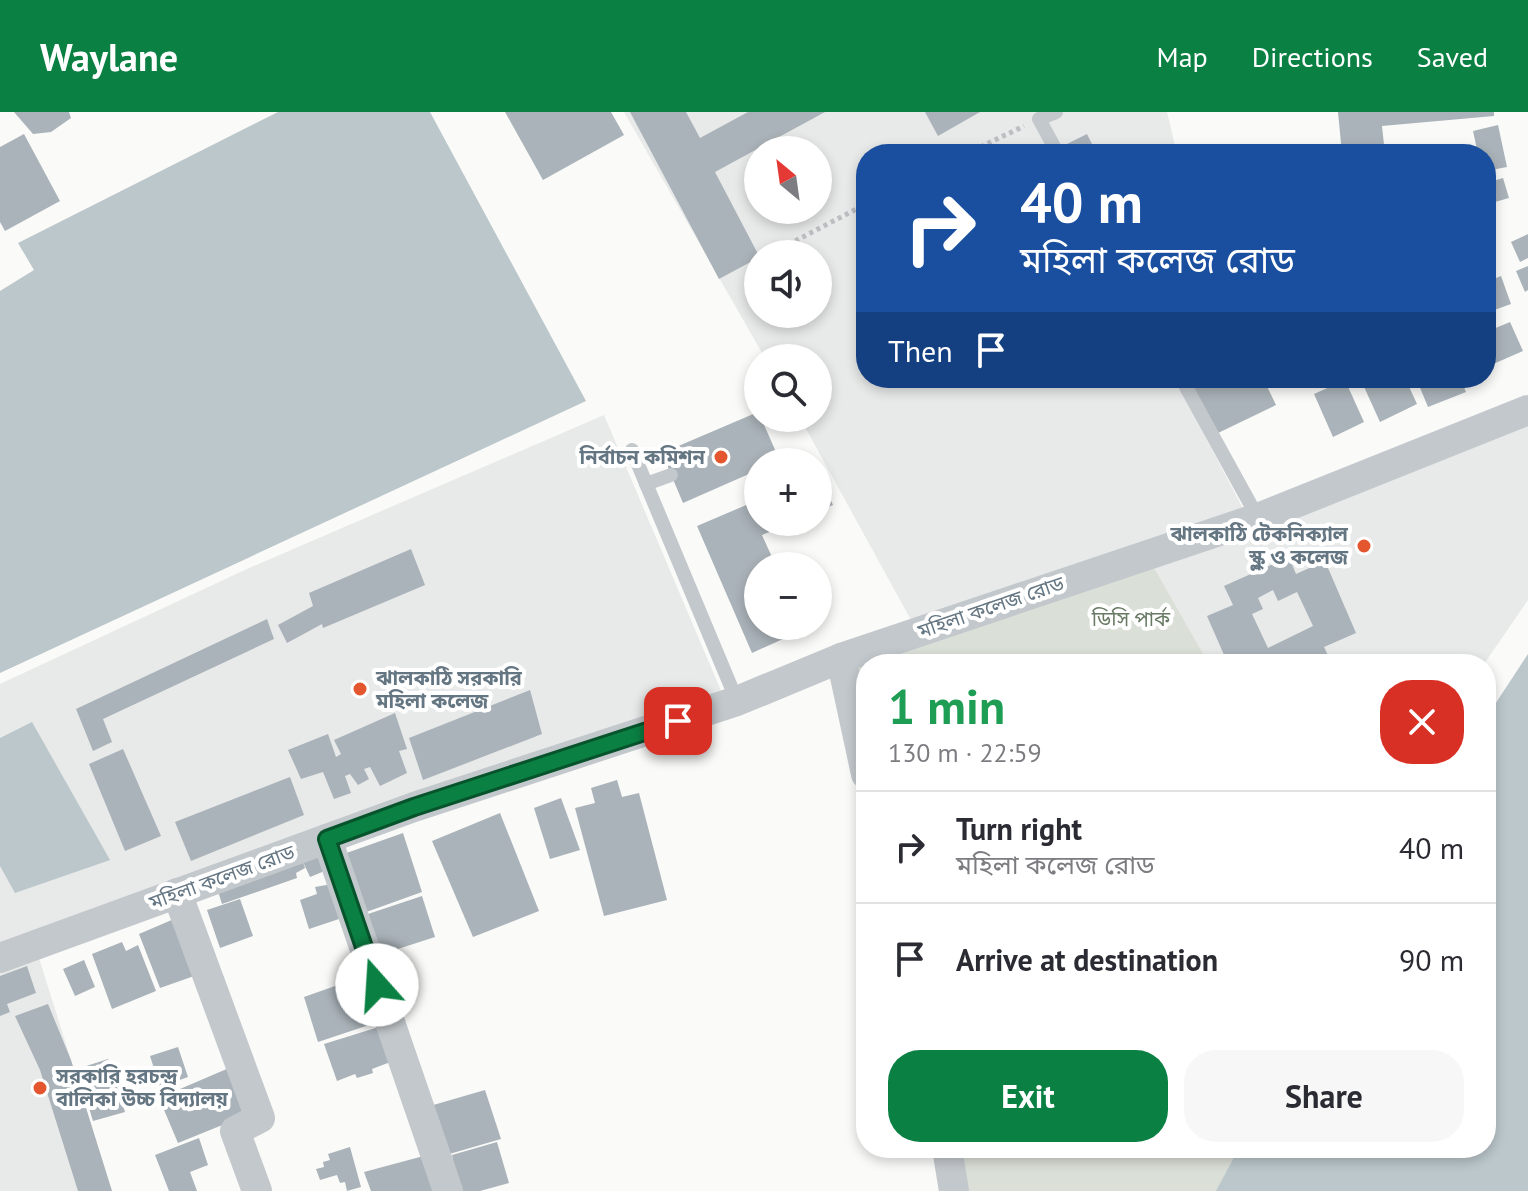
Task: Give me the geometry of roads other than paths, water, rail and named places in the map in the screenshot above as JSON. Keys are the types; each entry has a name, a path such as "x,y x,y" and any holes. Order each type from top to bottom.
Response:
{"street":[{"name":"মহিলা কলেজ রোড","path":"0,958 414,807 737,701 841,658 1258,518 1528,410"},
{"path":"841,658 856,728"},
{"path":"327,839 448,1191"},
{"path":"177,893 260,1118 235,1131 257,1191"},
{"path":"949,1158 954,1191"}],"lane":[{"path":"1053,144 1037,115 1056,112"},
{"path":"1186,388 1258,518"},
{"path":"632,450 737,701"},
{"path":"646,484 671,475"}],"place":[{"name":"নির্বাচন কমিশন","path":"721,457"},
{"name":"ঝালকাঠি টেকনিক্যাল স্কুল ও কলেজ","path":"1364,546"},
{"name":"ঝালকাঠি সরকারি মহিলা কলেজ","path":"360,689"},
{"name":"সরকারি হরচন্দ্র বালিকা উচ্চ বিদ্যালয়","path":"40,1088"}],"park label":[{"name":"ডিসি পার্ক","path":"1131,619"}]}
